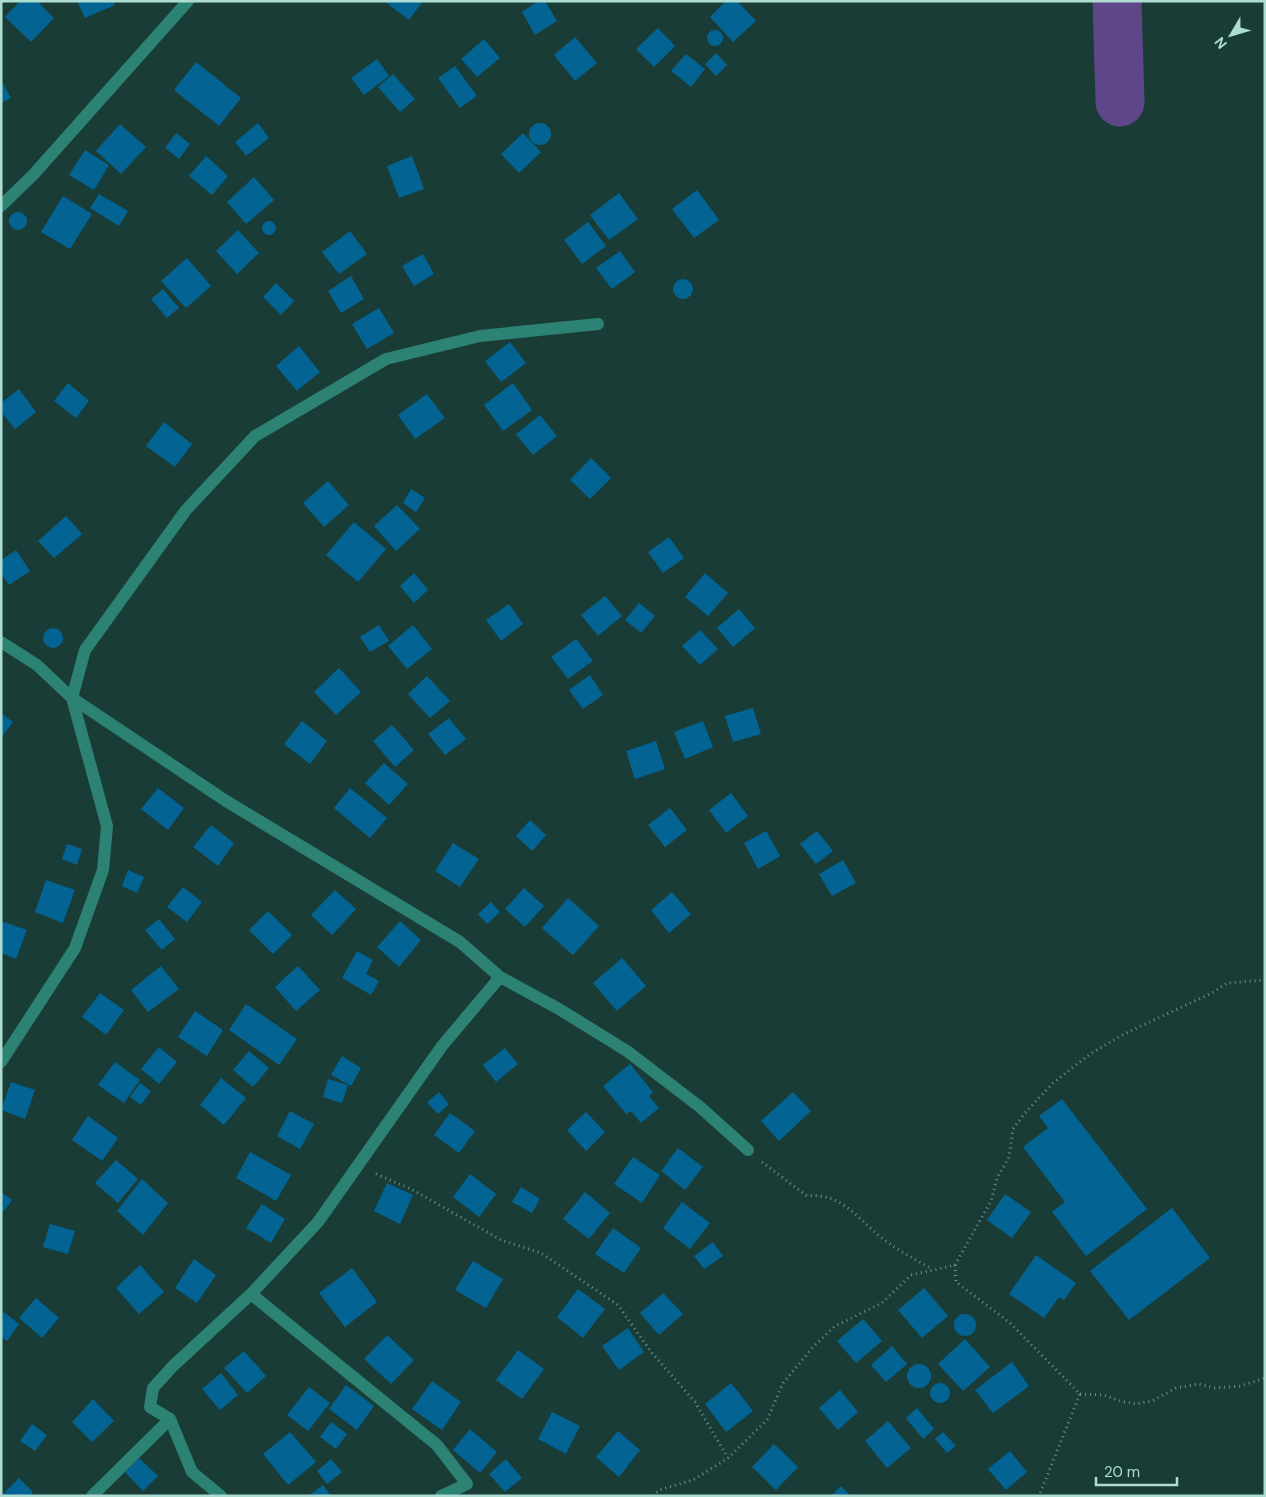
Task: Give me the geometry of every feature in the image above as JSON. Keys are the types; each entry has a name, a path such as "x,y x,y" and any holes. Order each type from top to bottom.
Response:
{"street":[{"path":"1,206 33,175 188,1"},
{"path":"1,1062 75,948 103,870 107,826 72,698 85,650 186,510 255,436 386,359 480,336 598,324"},
{"path":"1,642 37,665 72,698 226,801 460,942 500,977 559,1009 627,1051 700,1107 748,1150"},
{"path":"221,1496 192,1472 170,1418 150,1406 153,1388 173,1366 251,1294 318,1222 359,1167 442,1046 500,977"},
{"path":"251,1294 438,1445 467,1484 441,1496"},
{"path":"92,1496 170,1418"}],"path":[{"path":"1265,980 1227,983 1212,994 1126,1033 1090,1054 1053,1083 1024,1113 1013,1129 1009,1157 997,1178 991,1201 954,1265 956,1282 1010,1323 1080,1394 1104,1395 1136,1404 1152,1401 1176,1388 1198,1384 1215,1388 1241,1386 1265,1378"},
{"path":"748,1150 807,1196 821,1194 839,1202 904,1254 931,1269"},
{"path":"359,1167 411,1189 501,1240 541,1253 618,1305 651,1352 675,1382 695,1402 728,1458"},
{"path":"652,1496 659,1490 693,1480 728,1458 767,1420 783,1383 835,1326 882,1303 911,1275 954,1265"},
{"path":"1039,1496 1080,1394"}],"building":[{"path":"20,1 37,1 54,18 31,42 5,17"},
{"path":"77,1 113,1 115,5 85,18"},
{"path":"384,1 423,1 409,20"},
{"path":"538,1 545,1 557,21 535,35 522,12"},
{"path":"726,1 737,1 756,21 733,42 710,17"},
{"path":"658,28 675,46 654,67 636,49"},
{"path":"715,30 723,38 715,46 707,38"},
{"path":"575,37 597,63 575,81 554,55"},
{"path":"484,39 500,58 477,77 461,59"},
{"path":"716,53 727,65 716,76 705,64"},
{"path":"686,54 705,69 691,87 671,71"},
{"path":"377,59 389,76 364,95 351,78"},
{"path":"196,62 241,98 219,126 174,90"},
{"path":"455,66 477,96 460,108 438,78"},
{"path":"393,74 415,99 400,112 378,87"},
{"path":"1,80 11,98 1,103"},
{"path":"258,123 269,138 246,156 235,142"},
{"path":"540,123 548,126 551,134 548,142 540,145 532,142 529,134 532,126"},
{"path":"120,124 146,147 121,174 96,151"},
{"path":"176,133 190,144 179,159 165,148"},
{"path":"523,133 541,152 519,173 501,154"},
{"path":"85,150 109,165 94,190 69,175"},
{"path":"206,156 228,176 212,195 189,176"},
{"path":"412,156 424,189 399,198 387,166"},
{"path":"254,177 274,200 246,224 227,202"},
{"path":"697,190 719,220 694,238 672,209"},
{"path":"619,193 638,219 609,240 590,215"},
{"path":"99,194 128,211 119,226 90,208"},
{"path":"63,196 92,214 70,249 41,232"},
{"path":"18,212 24,215 27,221 24,227 18,230 12,227 9,221 12,215"},
{"path":"266,221 272,221 276,228 272,235 266,235 262,231 262,225"},
{"path":"588,222 606,246 582,264 564,240"},
{"path":"238,230 259,253 237,274 216,251"},
{"path":"350,231 367,254 339,274 322,252"},
{"path":"620,251 635,272 612,289 596,268"},
{"path":"423,254 434,274 414,286 402,266"},
{"path":"187,258 211,286 186,308 161,281"},
{"path":"351,276 364,299 341,313 328,291"},
{"path":"683,279 690,282 693,289 690,296 683,299 676,296 673,289 676,282"},
{"path":"276,283 294,301 281,315 263,297"},
{"path":"163,289 179,308 167,318 151,299"},
{"path":"379,308 394,333 367,349 352,324"},
{"path":"510,342 526,363 501,382 485,361"},
{"path":"299,346 320,372 297,391 276,366"},
{"path":"68,383 89,401 76,418 54,401"},
{"path":"513,383 532,410 503,431 484,405"},
{"path":"19,389 36,412 15,429 1,412 1,403"},
{"path":"427,394 445,418 415,439 398,415"},
{"path":"540,415 557,436 533,455 516,434"},
{"path":"164,422 192,444 175,467 146,446"},
{"path":"591,458 611,478 590,499 570,480"},
{"path":"328,481 349,505 324,527 303,503"},
{"path":"411,489 425,498 416,512 403,503"},
{"path":"397,505 420,529 396,551 374,526"},
{"path":"66,516 82,534 54,558 38,541"},
{"path":"354,522 386,549 358,582 326,555"},
{"path":"669,537 684,558 663,573 648,552"},
{"path":"16,550 30,571 9,585 1,573 1,560"},
{"path":"414,573 428,590 414,603 400,586"},
{"path":"705,573 728,593 708,616 685,597"},
{"path":"605,596 622,616 598,636 581,615"},
{"path":"639,603 655,616 641,633 625,620"},
{"path":"509,604 523,624 501,641 486,620"},
{"path":"739,609 755,628 733,647 717,628"},
{"path":"379,625 389,641 370,652 360,637"},
{"path":"413,625 432,649 407,669 388,646"},
{"path":"53,628 60,631 63,638 60,645 53,648 46,645 43,638 46,631"},
{"path":"700,630 718,649 700,665 682,646"},
{"path":"576,639 593,661 568,679 551,657"},
{"path":"339,668 361,692 336,715 314,692"},
{"path":"590,675 603,695 583,709 569,690"},
{"path":"427,676 450,701 430,718 408,694"},
{"path":"753,708 761,734 733,742 725,716"},
{"path":"1,713 13,722 1,738"},
{"path":"449,718 466,739 445,755 428,734"},
{"path":"302,721 327,741 310,764 284,744"},
{"path":"703,721 713,747 685,759 674,732"},
{"path":"392,725 414,750 395,767 373,741"},
{"path":"656,741 665,769 635,779 626,751"},
{"path":"384,763 408,784 389,805 365,783"},
{"path":"158,788 184,808 168,830 141,809"},
{"path":"350,788 387,818 370,838 334,808"},
{"path":"731,793 748,816 726,833 709,810"},
{"path":"670,808 687,830 665,847 648,825"},
{"path":"530,820 546,835 532,851 516,836"},
{"path":"211,825 234,843 218,866 193,847"},
{"path":"766,831 780,856 758,869 744,843"},
{"path":"817,831 833,851 816,864 800,844"},
{"path":"453,843 479,859 460,887 435,871"},
{"path":"67,844 82,849 77,865 62,859"},
{"path":"843,860 856,883 832,896 819,874"},
{"path":"128,870 144,877 137,893 122,886"},
{"path":"46,880 75,890 63,923 35,912"},
{"path":"183,887 202,902 187,922 167,907"},
{"path":"524,888 544,906 525,927 505,909"},
{"path":"335,890 356,909 332,935 311,915"},
{"path":"672,892 691,914 669,933 651,910"},
{"path":"568,898 599,926 573,955 542,928"},
{"path":"491,902 500,912 487,924 478,914"},
{"path":"268,911 292,935 273,954 249,930"},
{"path":"159,919 175,939 162,950 145,930"},
{"path":"1,921 27,930 16,959 1,953"},
{"path":"400,921 421,940 399,967 377,947"},
{"path":"357,951 373,960 366,974 379,981 371,995 342,978"},
{"path":"622,958 646,986 617,1011 593,983"},
{"path":"161,966 179,989 148,1012 131,990"},
{"path":"298,966 320,990 296,1011 275,987"},
{"path":"100,993 124,1010 106,1035 82,1017"},
{"path":"246,1004 297,1039 279,1065 229,1030"},
{"path":"195,1011 223,1030 207,1056 178,1037"},
{"path":"159,1047 177,1062 159,1084 141,1069"},
{"path":"505,1048 518,1064 496,1082 483,1065"},
{"path":"249,1051 269,1068 253,1087 233,1070"},
{"path":"342,1056 361,1068 351,1086 331,1075"},
{"path":"115,1062 140,1080 124,1103 98,1085"},
{"path":"630,1064 653,1092 649,1096 659,1108 641,1123 631,1111 626,1114 603,1086"},
{"path":"221,1078 246,1098 224,1125 200,1105"},
{"path":"328,1079 348,1085 342,1103 323,1097"},
{"path":"11,1082 35,1090 25,1119 1,1110"},
{"path":"140,1083 151,1091 141,1105 130,1097"},
{"path":"439,1092 449,1104 438,1114 427,1102"},
{"path":"793,1092 811,1111 779,1141 761,1121"},
{"path":"1062,1099 1147,1209 1086,1256 1052,1212 1065,1202 1023,1147 1048,1128 1039,1116"},
{"path":"290,1111 314,1124 300,1149 277,1136"},
{"path":"586,1112 605,1132 586,1151 567,1130"},
{"path":"450,1113 475,1131 459,1153 434,1135"},
{"path":"88,1116 118,1138 102,1161 72,1140"},
{"path":"678,1148 703,1167 685,1190 661,1171"},
{"path":"250,1152 291,1175 276,1201 236,1178"},
{"path":"633,1157 660,1175 642,1203 614,1184"},
{"path":"116,1160 138,1179 118,1203 95,1183"},
{"path":"470,1174 496,1194 479,1217 453,1197"},
{"path":"142,1179 168,1203 143,1235 117,1211"},
{"path":"387,1183 413,1195 400,1224 374,1211"},
{"path":"521,1187 540,1199 532,1213 512,1202"},
{"path":"1,1192 12,1200 1,1215"},
{"path":"585,1192 610,1213 589,1239 563,1219"},
{"path":"1005,1194 1031,1212 1012,1238 987,1220"},
{"path":"682,1202 710,1223 690,1249 663,1228"},
{"path":"262,1204 285,1219 271,1243 246,1228"},
{"path":"1172,1208 1210,1258 1129,1320 1090,1271"},
{"path":"50,1224 75,1231 68,1254 43,1247"},
{"path":"613,1228 641,1248 624,1273 595,1254"},
{"path":"713,1242 723,1256 704,1269 694,1256"},
{"path":"1036,1255 1076,1283 1064,1300 1059,1297 1044,1318 1009,1294"},
{"path":"194,1259 216,1275 197,1303 175,1288"},
{"path":"473,1261 503,1279 486,1308 455,1290"},
{"path":"140,1265 164,1292 139,1314 116,1288"},
{"path":"352,1268 377,1302 345,1327 319,1293"},
{"path":"924,1288 948,1316 922,1338 898,1310"},
{"path":"578,1289 605,1309 583,1338 557,1317"},
{"path":"663,1293 683,1314 659,1335 640,1313"},
{"path":"36,1298 59,1318 42,1338 19,1318"},
{"path":"4,1312 19,1324 7,1341 1,1337 1,1316"},
{"path":"965,1314 973,1317 976,1325 973,1333 965,1336 957,1333 954,1325 957,1317"},
{"path":"863,1319 882,1341 856,1363 837,1341"},
{"path":"628,1328 644,1352 619,1370 602,1346"},
{"path":"387,1335 414,1360 391,1384 364,1359"},
{"path":"965,1339 990,1367 963,1391 938,1364"},
{"path":"892,1346 907,1364 886,1382 871,1365"},
{"path":"518,1350 544,1369 522,1399 496,1380"},
{"path":"244,1351 266,1376 247,1393 224,1368"},
{"path":"1012,1362 1029,1386 993,1413 975,1390"},
{"path":"919,1364 927,1368 931,1376 927,1384 919,1388 911,1384 907,1376 911,1368"},
{"path":"221,1373 238,1395 220,1410 202,1389"},
{"path":"432,1381 461,1402 442,1430 412,1409"},
{"path":"731,1383 753,1411 726,1432 705,1404"},
{"path":"940,1383 947,1386 950,1393 947,1400 940,1403 933,1400 930,1393 933,1386"},
{"path":"346,1385 374,1406 357,1430 329,1409"},
{"path":"309,1387 330,1403 308,1431 287,1415"},
{"path":"840,1390 858,1412 838,1430 819,1408"},
{"path":"93,1399 114,1421 92,1442 72,1422"},
{"path":"917,1408 934,1429 923,1439 906,1418"},
{"path":"552,1412 580,1426 566,1454 538,1439"},
{"path":"888,1421 911,1448 887,1468 865,1441"},
{"path":"331,1422 347,1434 336,1449 320,1437"},
{"path":"32,1424 47,1435 35,1451 20,1441"},
{"path":"470,1429 497,1452 480,1473 453,1450"},
{"path":"618,1431 640,1450 619,1477 596,1457"},
{"path":"290,1432 316,1462 288,1485 263,1454"},
{"path":"943,1432 956,1446 947,1453 935,1439"},
{"path":"774,1444 798,1467 776,1490 752,1467"},
{"path":"1010,1451 1027,1472 1006,1490 988,1469"},
{"path":"139,1458 158,1476 143,1491 125,1472"},
{"path":"331,1459 342,1472 327,1484 317,1471"},
{"path":"506,1459 522,1478 505,1492 489,1474"},
{"path":"19,1478 33,1492 30,1496 1,1496"},
{"path":"323,1485 331,1496 308,1496"},
{"path":"841,1486 851,1496 831,1496"}],"waterway":[{"path":"1117,1 1120,102"}]}
